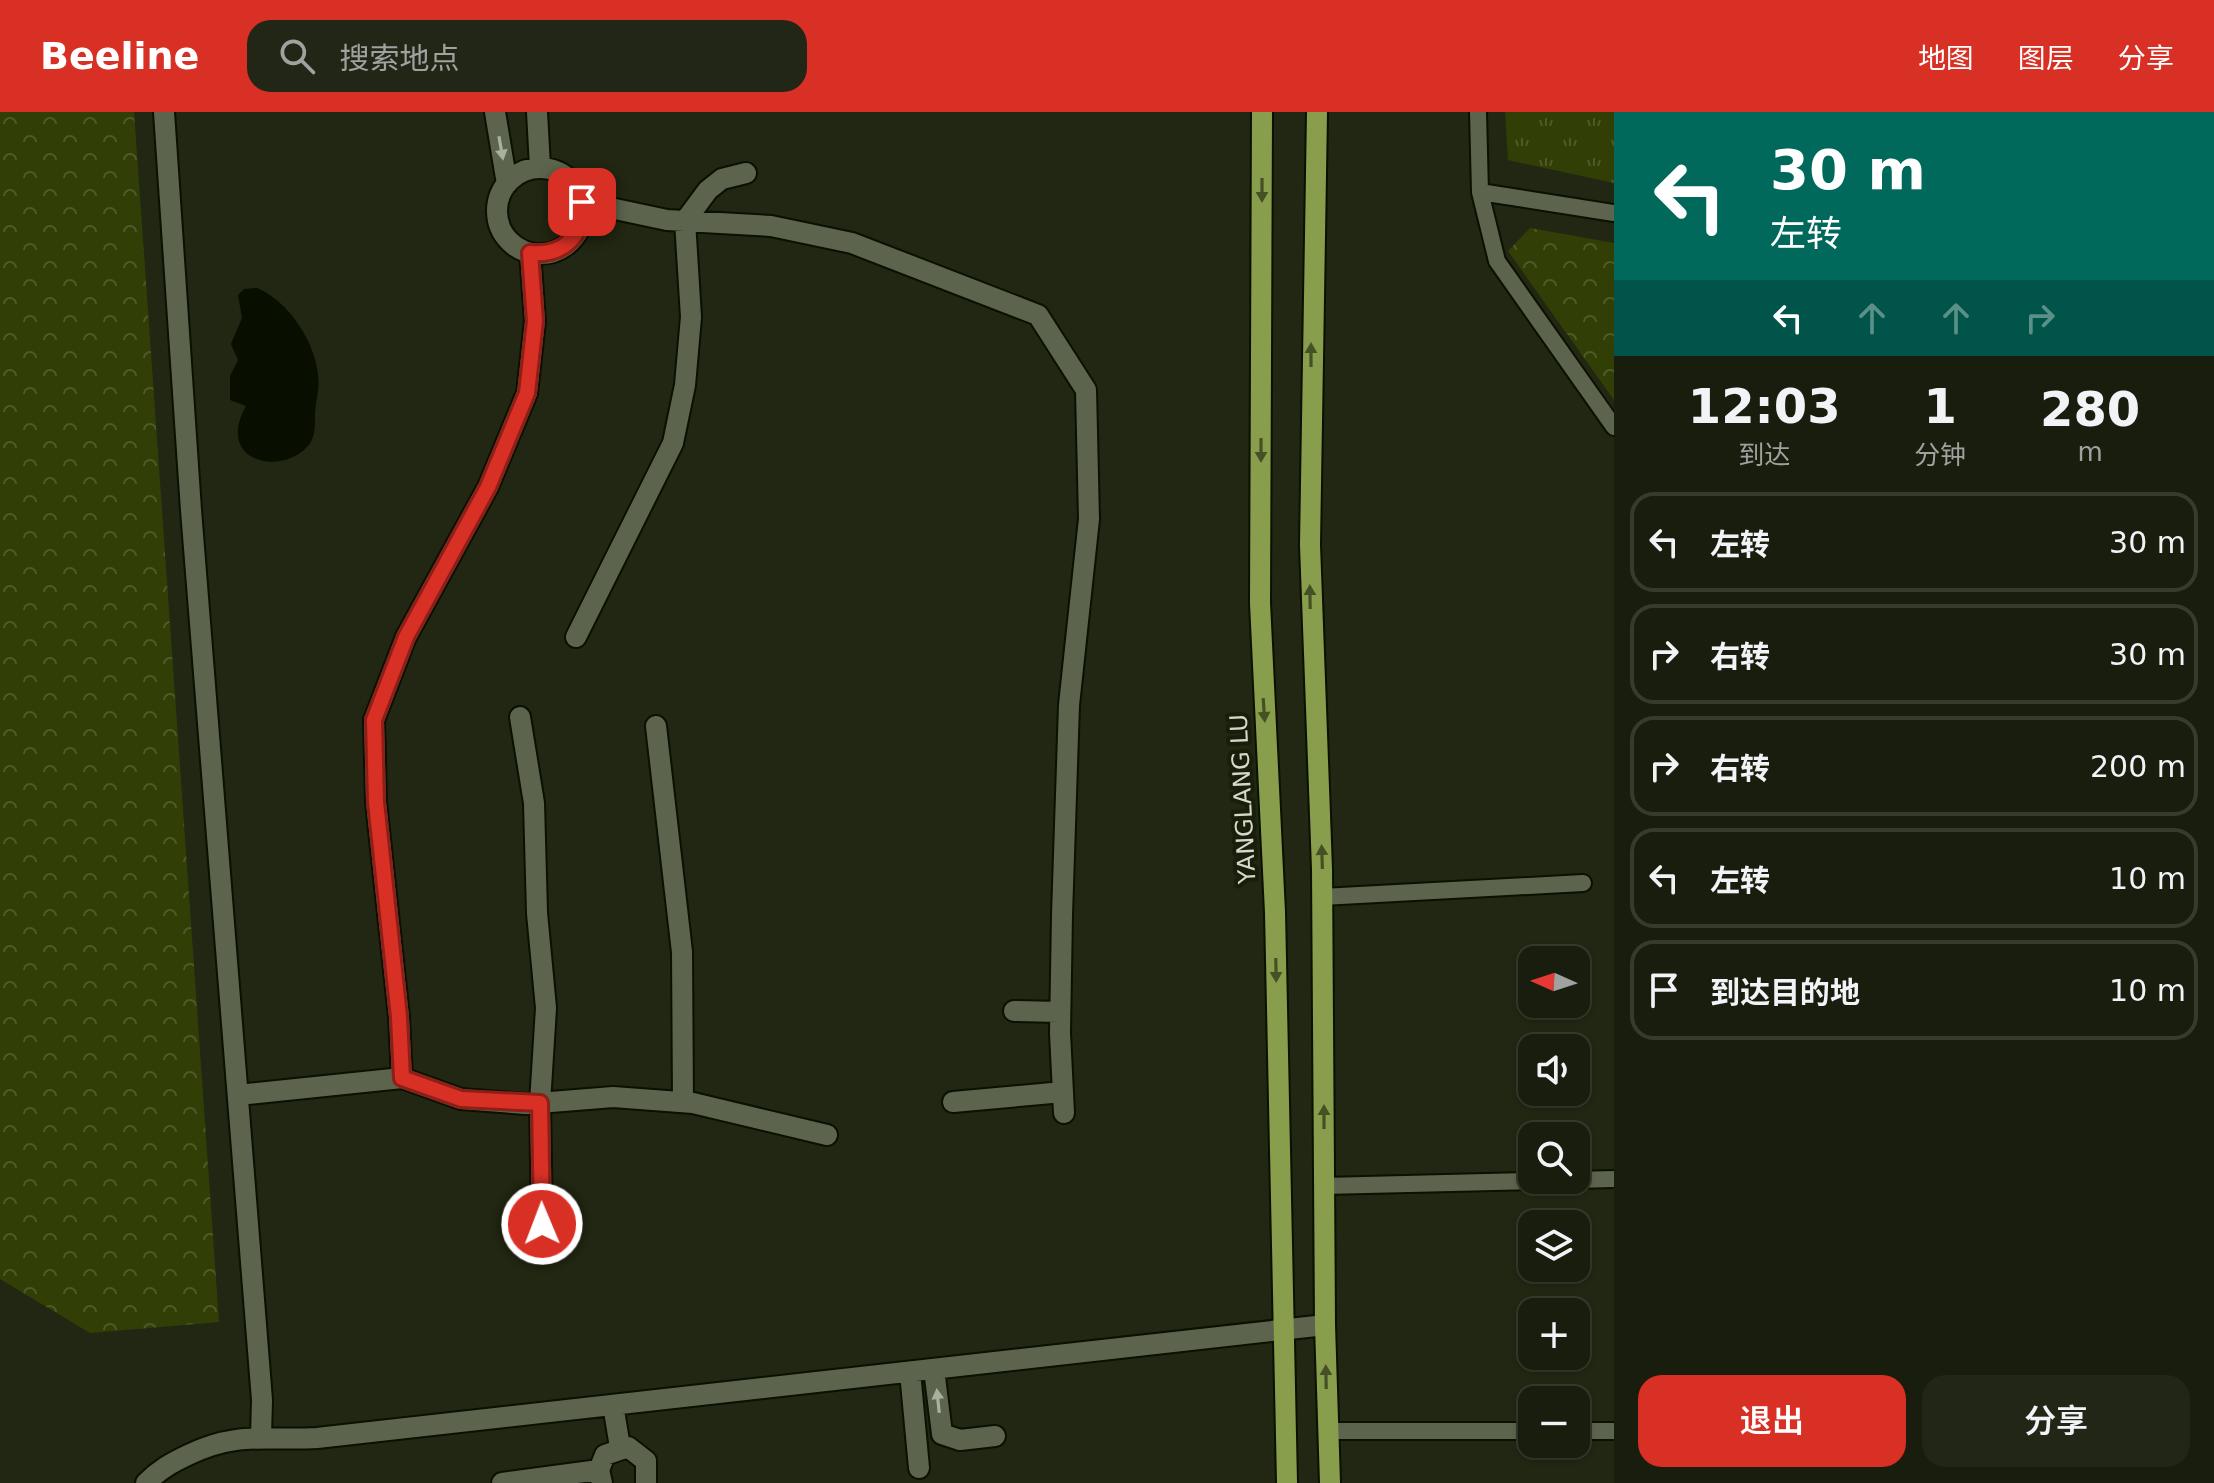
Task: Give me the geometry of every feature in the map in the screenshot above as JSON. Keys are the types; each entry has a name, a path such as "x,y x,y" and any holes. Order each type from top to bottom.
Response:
{"main road":[{"name":"YANGLANG LU","path":"1262,112 1260,603 1275,912 1281,1331 1287,1483"},
{"path":"1317,112 1310,545 1322,897 1325,1325 1330,1483"}],"street":[{"path":"164,112 189,494 262,1400 261,1436"},
{"path":"495,112 507,184"},
{"path":"537,112 540,167"},
{"path":"540,167 567,177 582,202 579,231 570,242 544,255 516,248 499,225 499,196 507,184 516,175 540,167"},
{"path":"576,637 673,443 685,385 691,317 685,221 708,190 722,179 746,173"},
{"path":"582,202 685,221 771,226 852,243 1038,315 1086,390 1089,519 1069,705 1060,1012 1064,1113"},
{"path":"402,1078 399,1017 376,802 374,720 406,637 488,487 527,393 535,321 530,253"},
{"path":"520,717 534,803 537,913 546,1008 540,1103 542,1224"},
{"path":"656,726 682,952 683,1102"},
{"path":"1014,1011 1060,1012"},
{"path":"238,1095 402,1078 461,1099 540,1103 613,1097 683,1102 827,1135"},
{"path":"953,1102 1063,1092"},
{"path":"146,1483 158,1470 210,1444 261,1436 317,1438 1325,1325"},
{"path":"934,1369 942,1434 960,1440 995,1436"},
{"path":"910,1372 919,1468"},
{"path":"613,1405 620,1447"},
{"path":"502,1483 600,1477 605,1455 620,1447 642,1454 648,1469 646,1483"}],"lane":[{"path":"1478,112 1480,192 1497,261 1614,427"},
{"path":"1480,192 1614,213"},
{"path":"1322,897 1583,883"},
{"path":"1324,1186 1614,1179"},
{"path":"1328,1431 1518,1431"},
{"path":"1590,1431 1614,1431"}],"green space":[{"path":"0,112 134,112 219,1322 90,1333 0,1279"},
{"path":"1505,112 1614,112 1614,183 1508,160"},
{"path":"1530,228 1614,243 1614,400 1508,251"}],"shaded area":[{"path":"257,288 279,302 298,324 312,349 318,375 312,439 295,456 282,461 268,462 245,451 239,440 239,425 246,406 230,400 230,376 238,360 231,344 242,318 238,295 244,289"}],"route":[{"path":"542,1224 540,1103 461,1099 402,1078 399,1017 376,802 374,720 406,637 488,487 527,393 535,321 530,253 544,255 570,242 579,231 583,216 582,202"}]}
